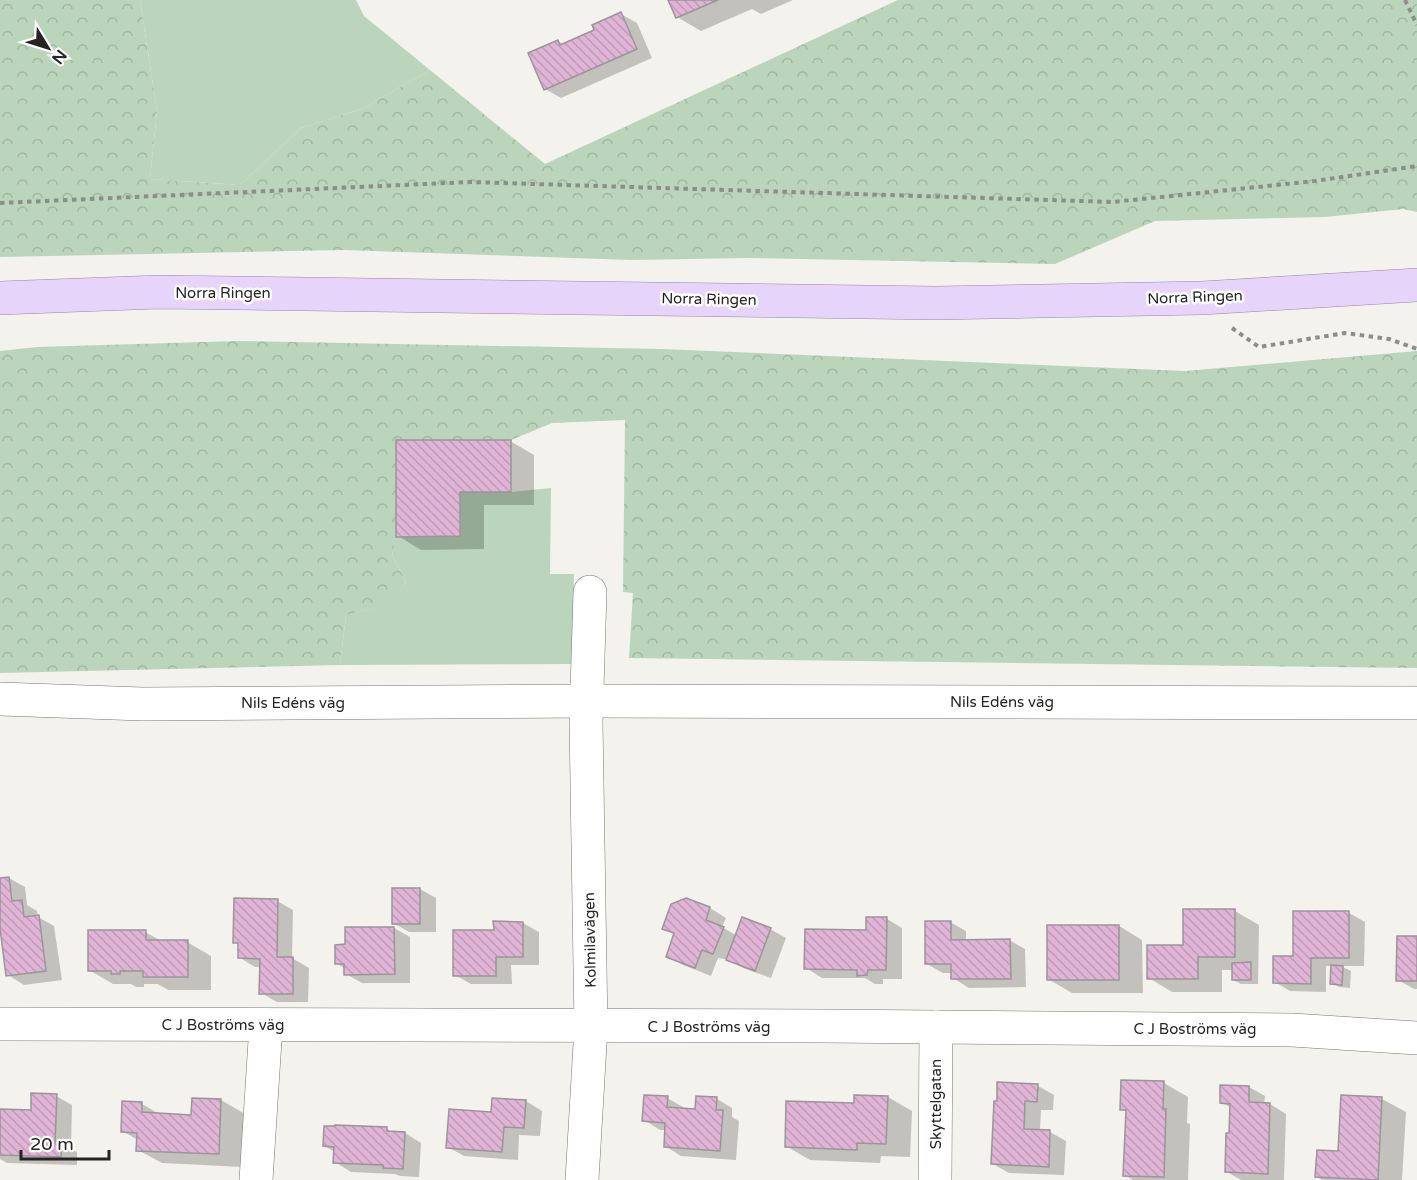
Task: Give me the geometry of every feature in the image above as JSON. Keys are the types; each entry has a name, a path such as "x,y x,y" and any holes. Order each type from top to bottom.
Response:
{"main road":[{"name":"Norra Ringen","path":"0,298 159,292 936,303 1202,298 1417,285"}],"street":[{"path":"586,701 590,592"},
{"name":"Nils Edéns väg","path":"0,699 142,704 586,701 1417,703"},
{"name":"Kolmilavägen","path":"582,1180 591,1027 586,701"},
{"name":"C J Boströms väg","path":"0,1024 1293,1030 1417,1038"},
{"path":"256,1180 266,1025"},
{"name":"Skyttelgatan","path":"935,1180 936,1027"}],"path":[{"path":"1405,0 1417,25"},
{"path":"0,203 470,182 1113,202 1315,181 1417,166"},
{"path":"1202,298 1237,334 1259,347 1345,333 1389,339 1417,349"}],"green space":[{"path":"0,0 140,0 157,111 150,179 240,185 301,128 362,109 430,70 545,164 898,0 1417,0 1417,212 1403,209 1325,217 1155,221 1055,264 748,258 632,260 344,250 0,257"},
{"path":"140,0 356,0 364,16 430,70 362,109 301,128 240,185 150,179 157,111"},
{"path":"237,341 662,349 1185,371 1417,351 1417,668 629,658 633,593 623,592 625,420 552,423 511,440 396,440 396,537 392,555 406,582 400,591 387,602 346,615 340,665 0,673 0,351 37,347"},
{"path":"551,488 550,574 574,574 572,664 340,665 346,615 387,602 400,591 406,582 392,555 396,537 460,536 460,492 511,492"}],"building":[{"path":"668,0 718,0 676,18"},
{"path":"621,12 637,49 544,90 528,53 558,40 560,45 594,30 592,25"},
{"path":"396,440 511,440 511,492 460,492 460,536 396,537"},
{"path":"9,877 12,901 22,900 24,917 39,915 46,971 6,976 0,928 0,878"},
{"path":"392,888 420,888 420,924 392,924"},
{"path":"234,898 278,899 277,957 293,957 293,994 259,994 260,959 238,958 238,943 233,943"},
{"path":"686,898 710,907 706,920 724,927 713,954 702,950 695,968 666,957 674,933 662,929 671,904"},
{"path":"1183,909 1235,909 1235,957 1198,957 1198,979 1147,979 1147,945 1183,945"},
{"path":"1293,911 1349,911 1349,958 1311,958 1311,984 1273,983 1273,956 1293,956"},
{"path":"742,917 771,928 755,971 726,960"},
{"path":"866,917 887,917 886,970 868,970 867,975 857,976 857,970 804,969 805,929 866,930"},
{"path":"493,921 523,922 523,957 496,957 496,976 453,976 453,930 494,930"},
{"path":"925,921 951,921 951,940 1010,939 1011,979 951,979 951,964 925,964"},
{"path":"1047,925 1119,925 1119,980 1047,980"},
{"path":"345,927 394,927 395,974 344,975 344,964 335,964 335,945 345,944"},
{"path":"88,930 146,930 146,940 188,940 188,977 143,977 143,971 120,971 120,974 111,974 111,971 88,971"},
{"path":"1397,936 1417,936 1417,981 1396,981"},
{"path":"1251,962 1251,980 1232,980 1232,963"},
{"path":"1331,965 1343,966 1342,985 1330,984"},
{"path":"1121,1080 1164,1081 1163,1109 1166,1109 1164,1177 1123,1176 1126,1110 1120,1110"},
{"path":"997,1082 1038,1084 1037,1102 1025,1101 1024,1129 1050,1130 1049,1167 991,1164"},
{"path":"1220,1085 1249,1086 1249,1102 1270,1103 1268,1174 1225,1172 1226,1133 1229,1133 1230,1104 1220,1103"},
{"path":"31,1093 57,1094 55,1142 62,1142 61,1157 0,1155 0,1109 31,1110"},
{"path":"644,1095 668,1096 667,1107 695,1109 696,1096 717,1097 716,1110 723,1110 720,1151 664,1147 665,1123 642,1121"},
{"path":"854,1095 888,1096 886,1144 857,1143 857,1150 785,1147 786,1101 854,1103"},
{"path":"1341,1095 1382,1097 1378,1180 1315,1177 1317,1150 1338,1151"},
{"path":"192,1098 221,1099 219,1154 136,1151 137,1133 121,1132 122,1101 142,1102 142,1112 191,1115"},
{"path":"492,1098 526,1100 524,1128 504,1127 502,1152 446,1148 449,1109 491,1112"},
{"path":"324,1126 387,1127 387,1131 405,1132 403,1169 383,1168 383,1165 333,1163 334,1147 323,1146"}]}
